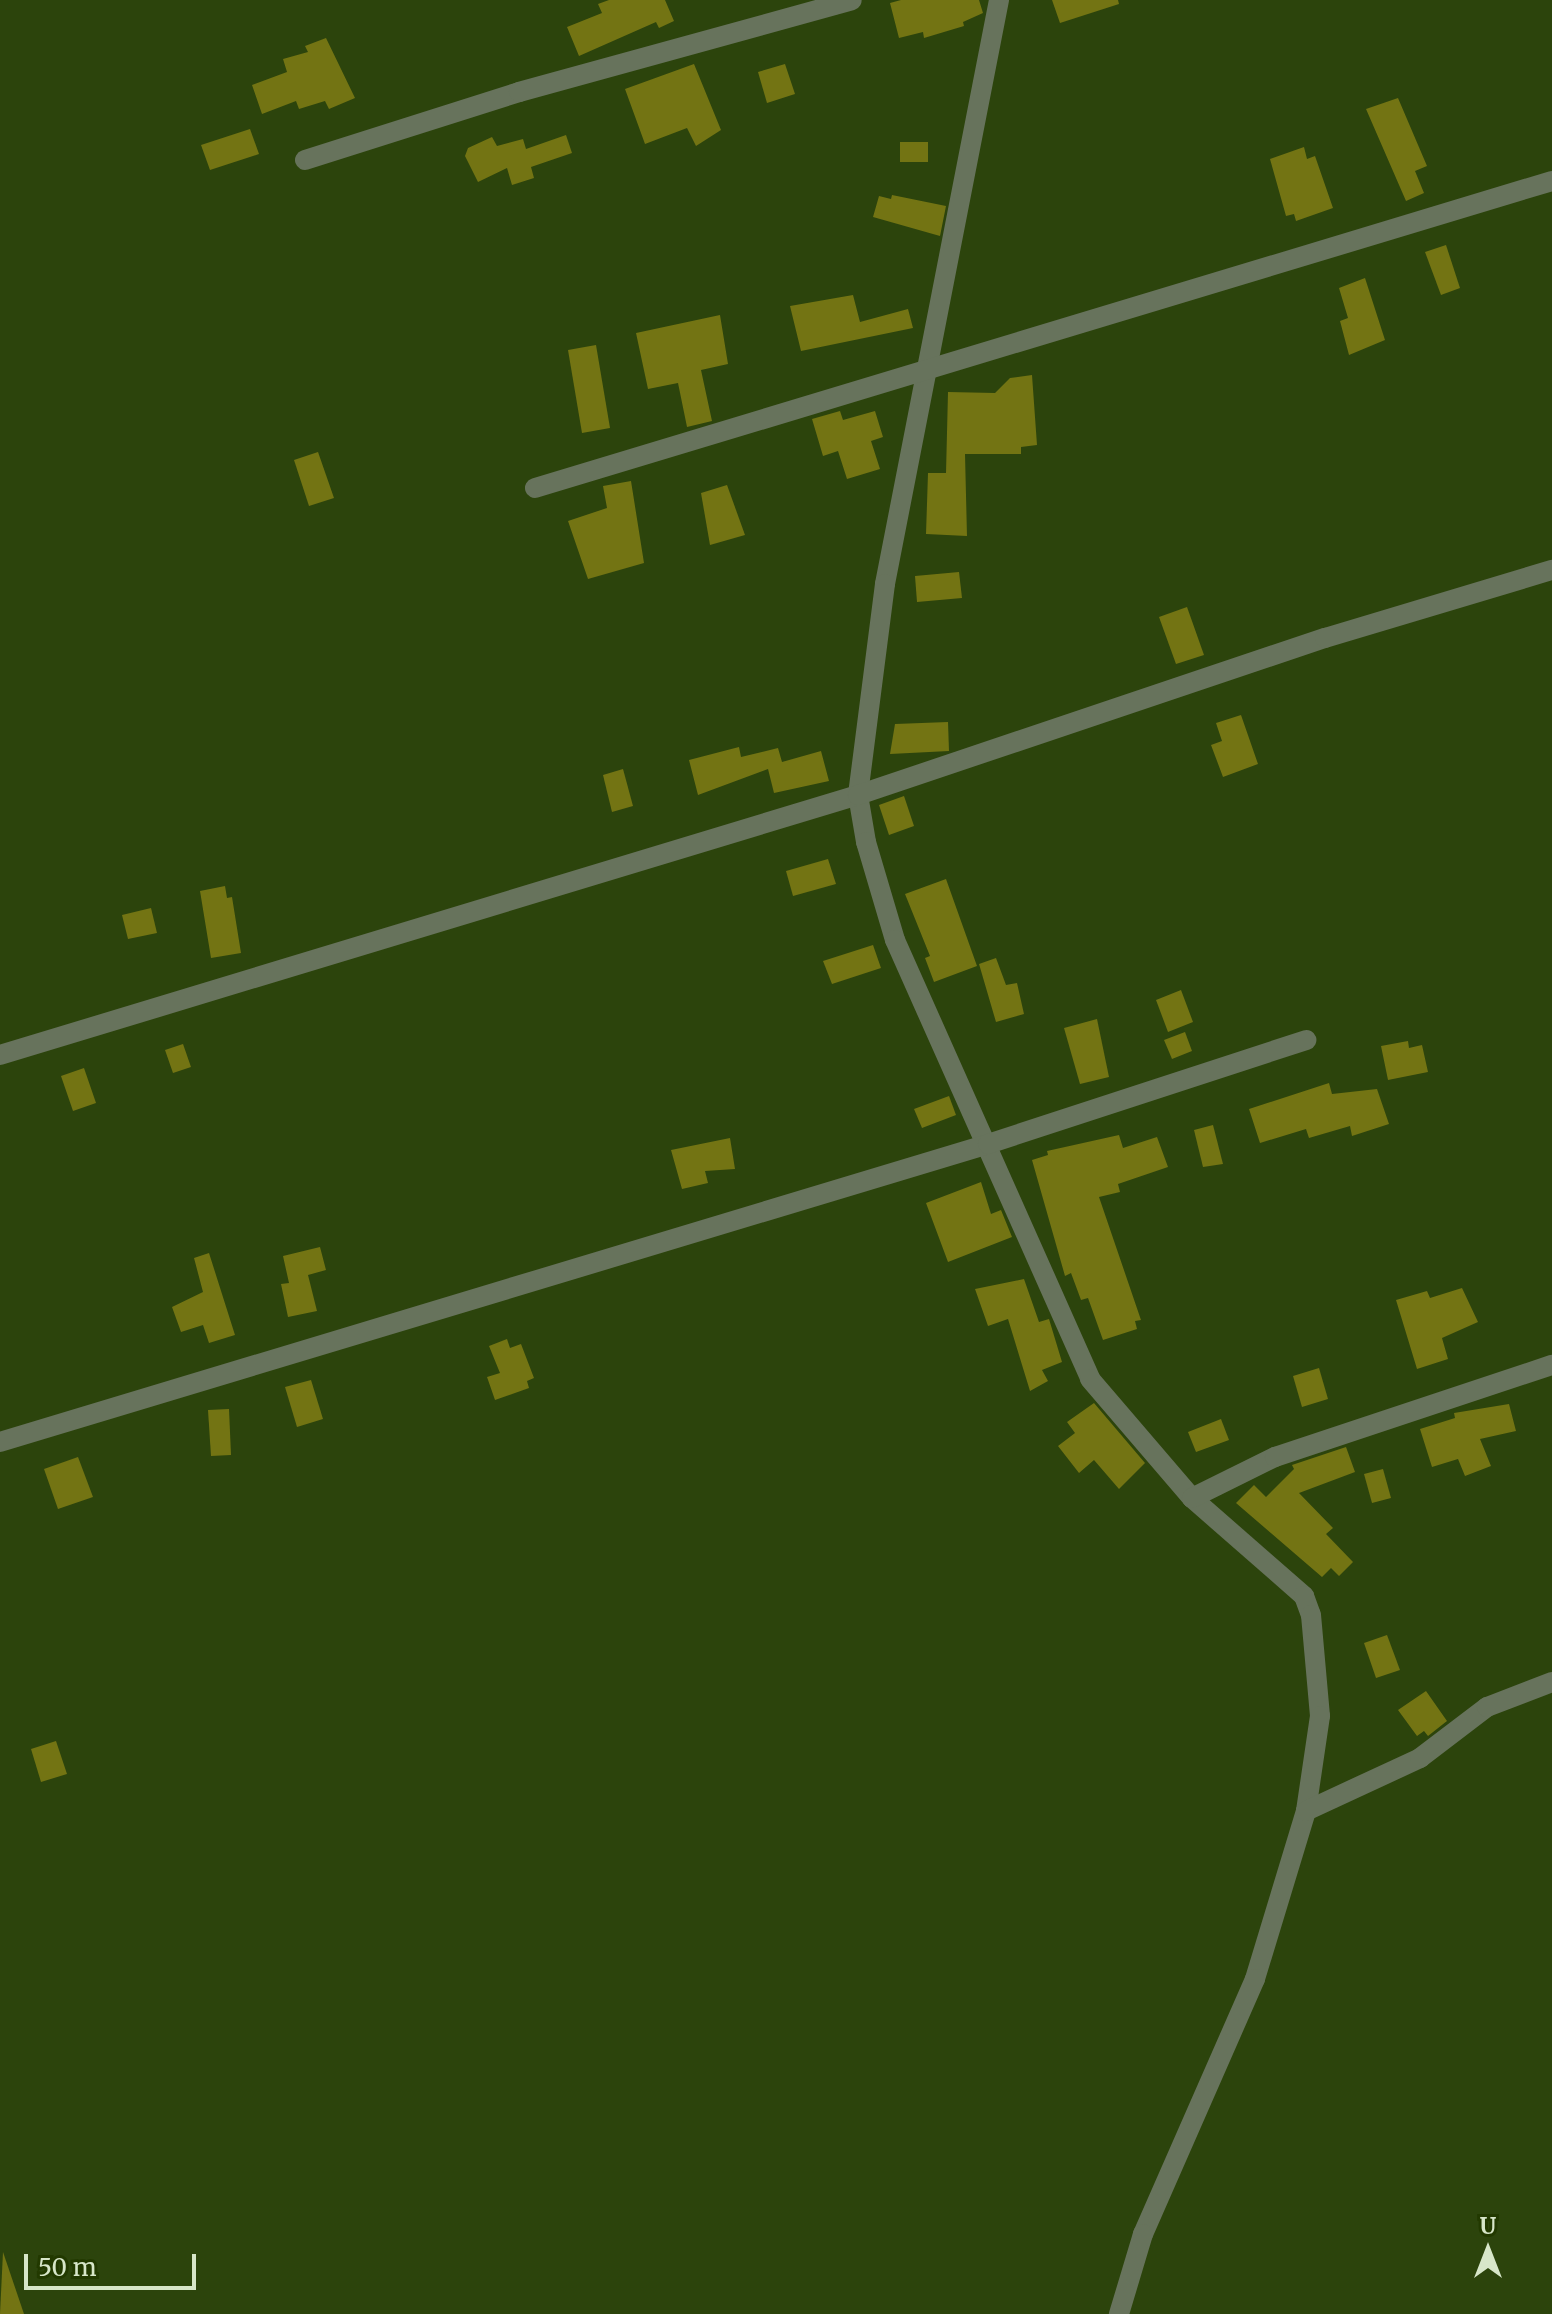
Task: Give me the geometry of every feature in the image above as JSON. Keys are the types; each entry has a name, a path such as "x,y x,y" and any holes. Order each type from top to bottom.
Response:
{"street":[{"path":"305,160 519,92 852,0"},
{"path":"999,0 885,584 858,795 895,940 1090,1379 1192,1498 1304,1596 1311,1615 1320,1716 1306,1811 1255,1979 1143,2234 1119,2314"},
{"path":"535,488 1552,181"},
{"path":"0,1055 858,795 1325,638 1552,570"},
{"path":"0,1442 988,1144 1306,1040"},
{"path":"1192,1498 1275,1457 1552,1365"},
{"path":"1306,1811 1420,1758 1487,1707 1552,1682"}],"building":[{"path":"609,0 665,0 674,21 659,28 656,22 579,56 567,27 602,13 598,4"},
{"path":"901,0 979,0 983,13 963,22 964,26 924,38 923,32 899,38 890,3"},
{"path":"1052,0 1118,0 1119,4 1060,23"},
{"path":"326,38 355,98 329,109 325,101 299,109 296,101 262,114 252,85 287,72 283,59 308,52 305,46"},
{"path":"694,64 721,130 696,146 687,128 645,144 625,89"},
{"path":"785,64 795,94 767,103 758,72"},
{"path":"1398,98 1427,166 1415,171 1424,193 1406,201 1366,109"},
{"path":"250,129 259,154 210,170 201,145"},
{"path":"566,135 572,153 531,167 534,178 512,185 507,168 478,182 465,156 468,148 492,137 497,146 523,139 526,149"},
{"path":"900,142 928,142 928,162 900,162"},
{"path":"1304,147 1307,159 1315,156 1333,208 1296,221 1294,214 1286,216 1270,159"},
{"path":"892,195 946,206 940,236 873,217 879,196 891,199"},
{"path":"1446,245 1460,288 1441,295 1425,252"},
{"path":"1365,278 1385,340 1349,355 1340,321 1348,318 1339,288"},
{"path":"853,295 860,322 908,309 913,328 801,351 790,306"},
{"path":"720,315 728,364 701,370 712,421 687,427 678,383 648,389 636,333"},
{"path":"596,345 610,428 582,433 568,350"},
{"path":"1032,375 1037,445 1021,447 1021,454 965,454 967,536 926,534 928,473 946,473 948,392 995,393 1010,378"},
{"path":"840,411 843,420 875,411 883,437 871,441 880,469 847,479 838,451 823,456 812,419"},
{"path":"318,452 334,498 309,506 294,460"},
{"path":"631,481 644,563 588,579 568,521 607,508 603,486"},
{"path":"727,485 745,535 710,545 701,493"},
{"path":"959,572 962,598 917,602 915,576"},
{"path":"1187,607 1204,655 1176,664 1159,617"},
{"path":"1241,715 1258,764 1223,777 1211,745 1222,741 1216,723"},
{"path":"948,722 949,751 890,754 895,724"},
{"path":"739,747 741,757 778,748 782,762 821,751 829,781 774,793 768,769 698,795 689,760"},
{"path":"623,769 633,806 612,812 603,775"},
{"path":"904,796 914,826 889,835 879,805"},
{"path":"828,859 836,884 793,896 786,871"},
{"path":"946,879 977,966 934,982 925,958 930,956 905,894"},
{"path":"225,886 227,898 232,897 241,953 211,958 200,891"},
{"path":"151,908 157,933 128,939 122,915"},
{"path":"873,945 881,968 832,984 823,961"},
{"path":"996,958 1006,985 1017,983 1024,1014 996,1022 979,964"},
{"path":"1181,990 1193,1022 1168,1032 1156,1000"},
{"path":"1097,1019 1109,1077 1080,1084 1064,1028"},
{"path":"1185,1032 1192,1051 1172,1059 1164,1040"},
{"path":"1408,1041 1409,1048 1422,1045 1428,1072 1388,1080 1381,1046"},
{"path":"183,1044 191,1067 173,1073 165,1050"},
{"path":"84,1068 96,1103 73,1111 61,1076"},
{"path":"1329,1083 1332,1094 1377,1089 1389,1124 1352,1136 1350,1126 1309,1138 1306,1129 1260,1143 1249,1109"},
{"path":"949,1096 956,1115 922,1128 914,1109"},
{"path":"1213,1125 1223,1164 1203,1167 1194,1130"},
{"path":"1119,1135 1123,1148 1157,1137 1168,1167 1118,1184 1120,1192 1099,1197 1141,1320 1135,1321 1137,1329 1103,1340 1088,1298 1081,1300 1071,1273 1065,1276 1032,1160 1048,1155 1047,1151"},
{"path":"730,1138 735,1169 705,1171 708,1183 682,1189 671,1150"},
{"path":"981,1182 991,1214 1001,1210 1012,1237 948,1262 926,1203"},
{"path":"320,1247 326,1270 308,1275 317,1311 288,1317 281,1284 289,1283 283,1256"},
{"path":"209,1253 235,1335 209,1343 203,1325 181,1332 172,1307 203,1292 194,1258"},
{"path":"1024,1279 1039,1322 1049,1319 1062,1362 1042,1370 1048,1381 1030,1391 1008,1319 988,1326 975,1289"},
{"path":"1462,1288 1478,1322 1442,1338 1448,1359 1417,1369 1396,1300 1427,1291 1430,1298"},
{"path":"507,1339 510,1348 521,1344 534,1378 527,1381 529,1388 495,1400 487,1377 500,1373 489,1346"},
{"path":"1319,1368 1328,1399 1302,1407 1293,1376"},
{"path":"311,1380 323,1419 297,1427 285,1387"},
{"path":"1094,1403 1145,1463 1119,1489 1094,1460 1079,1473 1058,1446 1075,1433 1067,1422"},
{"path":"1509,1404 1516,1431 1480,1439 1491,1466 1465,1476 1458,1459 1432,1467 1420,1429 1455,1418 1454,1413"},
{"path":"229,1409 231,1455 211,1456 208,1410"},
{"path":"1221,1419 1229,1440 1196,1452 1188,1432"},
{"path":"1346,1447 1355,1472 1299,1493 1333,1528 1326,1534 1353,1562 1339,1576 1331,1568 1322,1577 1236,1503 1254,1485 1266,1497 1294,1469 1292,1465"},
{"path":"78,1457 93,1497 58,1509 44,1469"},
{"path":"1383,1469 1391,1498 1372,1503 1364,1474"},
{"path":"1387,1635 1400,1670 1376,1678 1364,1643"},
{"path":"1426,1691 1447,1721 1428,1736 1424,1731 1417,1736 1398,1710"},
{"path":"56,1741 67,1774 41,1782 31,1749"},
{"path":"3,2252 24,2314 0,2314"}]}
